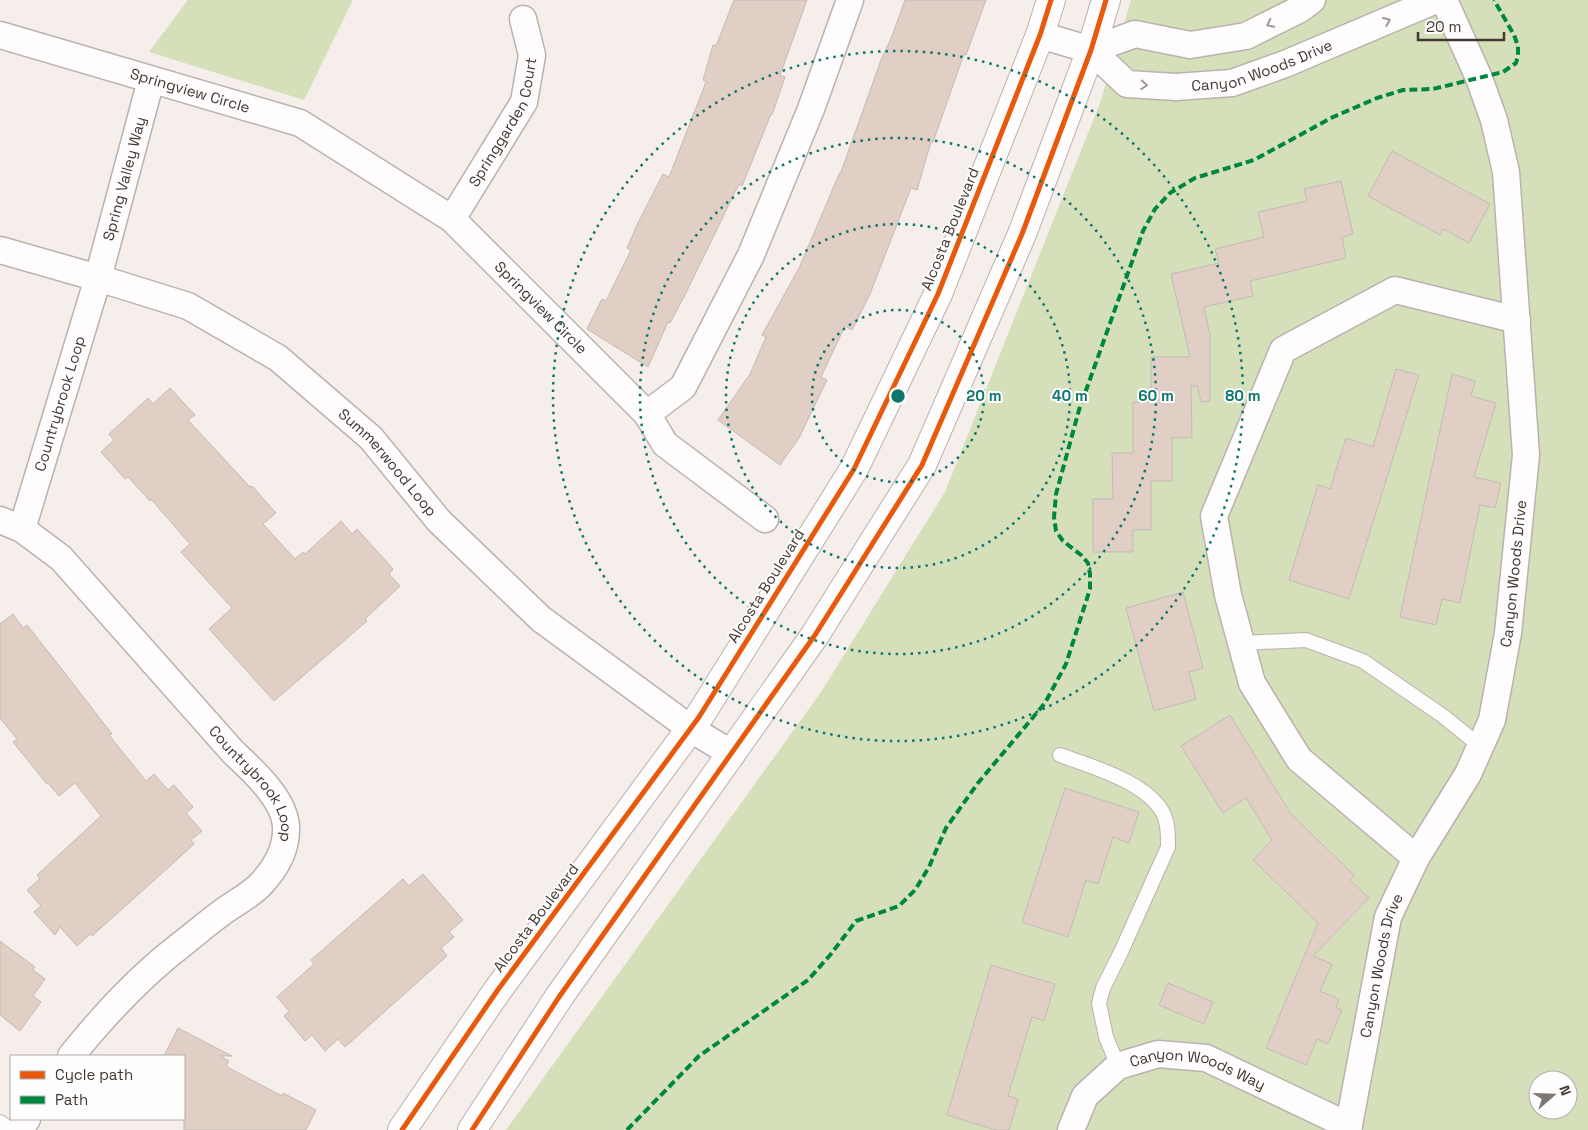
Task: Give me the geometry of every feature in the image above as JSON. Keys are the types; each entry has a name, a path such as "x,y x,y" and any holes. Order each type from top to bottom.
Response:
{"main road":[{"name":"Alcosta Boulevard","path":"402,1130 497,992 691,729 854,469 938,294 1040,35 1051,0"},
{"path":"472,1130 559,997 815,635 922,464 1022,234 1091,50 1106,0"}],"street":[{"path":"647,414 683,387 750,255 811,109 850,0"},
{"name":"Canyon Woods Drive","path":"1091,50 1135,34 1190,45 1246,36 1300,9 1312,0"},
{"name":"Canyon Woods Drive","path":"1040,35 1091,50 1127,84 1176,87 1232,84 1285,64 1436,0"},
{"name":"Canyon Woods Drive","path":"1348,1128 1388,917 1416,858 1468,774 1492,720 1508,633 1526,455 1506,172 1496,129 1479,78 1444,0"},
{"name":"Springgarden Court","path":"452,219 524,102 532,55 523,19"},
{"name":"Springview Circle","path":"0,35 300,123 452,219 647,414 665,444 765,519"},
{"name":"Spring Valley Way","path":"98,278 151,80"},
{"name":"Summerwood Loop","path":"0,250 188,306 278,358 371,438 438,522 541,619 691,729 732,754"},
{"name":"Countrybrook Loop","path":"72,1055 126,992 159,962 259,886 282,856 286,828 283,811 254,771 233,752 61,558 11,525 98,278"},
{"path":"1416,858 1299,759 1252,683 1228,595 1214,516 1283,350 1396,290 1517,320"},
{"name":"Canyon Woods Way","path":"1071,1130 1085,1096 1118,1066 1158,1054 1206,1058 1348,1128"}],"lane":[{"path":"1242,643 1306,640 1363,660 1443,716 1480,746"},
{"path":"1060,755 1123,779 1151,798 1162,812 1168,830 1168,847 1103,988 1099,1003 1106,1037 1118,1066"},
{"path":"0,1122 11,1130"}],"green space":[{"path":"188,0 353,0 304,100 149,52"},
{"path":"1131,0 1588,0 1588,1130 506,1130 821,692 945,492 1100,103"}],"building":[{"path":"734,0 807,0 780,75 785,77 772,115 742,186 739,184 684,297 670,323 668,322 648,367 587,329 602,299 606,301 631,250 627,248 638,223 663,174 669,177 706,82 703,80 713,45 716,46"},
{"path":"905,0 986,0 966,55 964,54 933,142 931,142 917,190 911,188 870,294 852,330 845,326 821,377 827,380 799,438 780,465 718,420 750,374 766,337 762,335 799,268 841,172 881,60"},
{"path":"1392,151 1490,204 1469,243 1444,229 1440,235 1368,196"},
{"path":"1341,181 1353,234 1342,237 1346,258 1250,281 1253,296 1204,307 1210,335 1210,401 1201,402 1197,386 1191,386 1192,438 1172,438 1172,481 1151,481 1151,530 1133,530 1133,552 1093,552 1093,499 1113,499 1112,453 1133,453 1133,402 1151,402 1151,357 1190,357 1171,274 1219,263 1215,249 1264,237 1258,212 1307,201 1304,189"},
{"path":"1396,369 1419,375 1349,599 1289,580 1318,485 1330,489 1346,438 1373,447"},
{"path":"1452,374 1475,381 1471,396 1496,403 1474,477 1501,483 1495,508 1480,505 1460,603 1442,599 1436,625 1400,617"},
{"path":"170,388 195,415 188,420 276,513 263,524 295,559 303,552 305,554 341,521 352,534 357,529 393,569 389,574 400,586 365,619 367,621 274,701 209,629 232,608 181,552 190,544 151,499 150,501 128,477 125,479 101,452 114,440 109,434 148,398 153,404"},
{"path":"1183,592 1203,668 1189,672 1196,699 1154,711 1126,608"},
{"path":"13,614 23,628 27,625 112,734 109,735 146,781 154,774 168,790 174,785 193,807 186,813 202,831 191,840 194,844 92,936 90,934 77,946 60,927 55,935 34,912 41,906 27,890 40,879 37,875 101,816 75,783 59,796 13,742 17,739 0,718 0,624"},
{"path":"1230,715 1291,814 1354,875 1350,880 1369,898 1313,956 1332,964 1320,991 1339,999 1336,1007 1342,1010 1328,1044 1317,1039 1306,1065 1266,1048 1318,923 1253,860 1272,840 1246,798 1223,813 1181,746"},
{"path":"1065,788 1139,812 1129,843 1113,837 1098,884 1086,880 1068,937 1022,922"},
{"path":"423,874 463,920 449,932 454,937 441,948 447,956 345,1047 338,1039 325,1051 312,1035 305,1041 284,1016 289,1011 277,997 314,964 311,960 403,879 409,886"},
{"path":"0,941 35,967 33,970 45,979 33,996 41,1002 20,1031 0,1015"},
{"path":"991,965 1055,984 1044,1021 1032,1017 1008,1096 1018,1099 1009,1130 996,1130 947,1115"},
{"path":"1168,983 1213,1002 1204,1024 1159,1005"},
{"path":"178,1028 232,1056 220,1056 229,1061 226,1066 231,1069 282,1096 283,1093 316,1110 306,1130 184,1130 185,1055 164,1055"}],"marked path":[{"path":"627,1130 699,1056 808,980 856,921 899,906 915,890 929,867 946,828 978,783 1045,703 1066,664 1090,589 1088,563 1063,541 1056,531 1054,517 1056,494 1079,410 1143,231 1155,209 1170,193 1195,178 1254,160 1333,117 1377,98 1403,90 1433,89 1503,72 1516,63 1518,46 1514,35 1494,0"}],"cycle path":[{"path":"402,1130 497,991 699,717 854,469 938,294 1040,35 1051,0"},
{"path":"472,1130 559,997 815,635 922,465 1022,234 1091,50 1106,0"}]}
